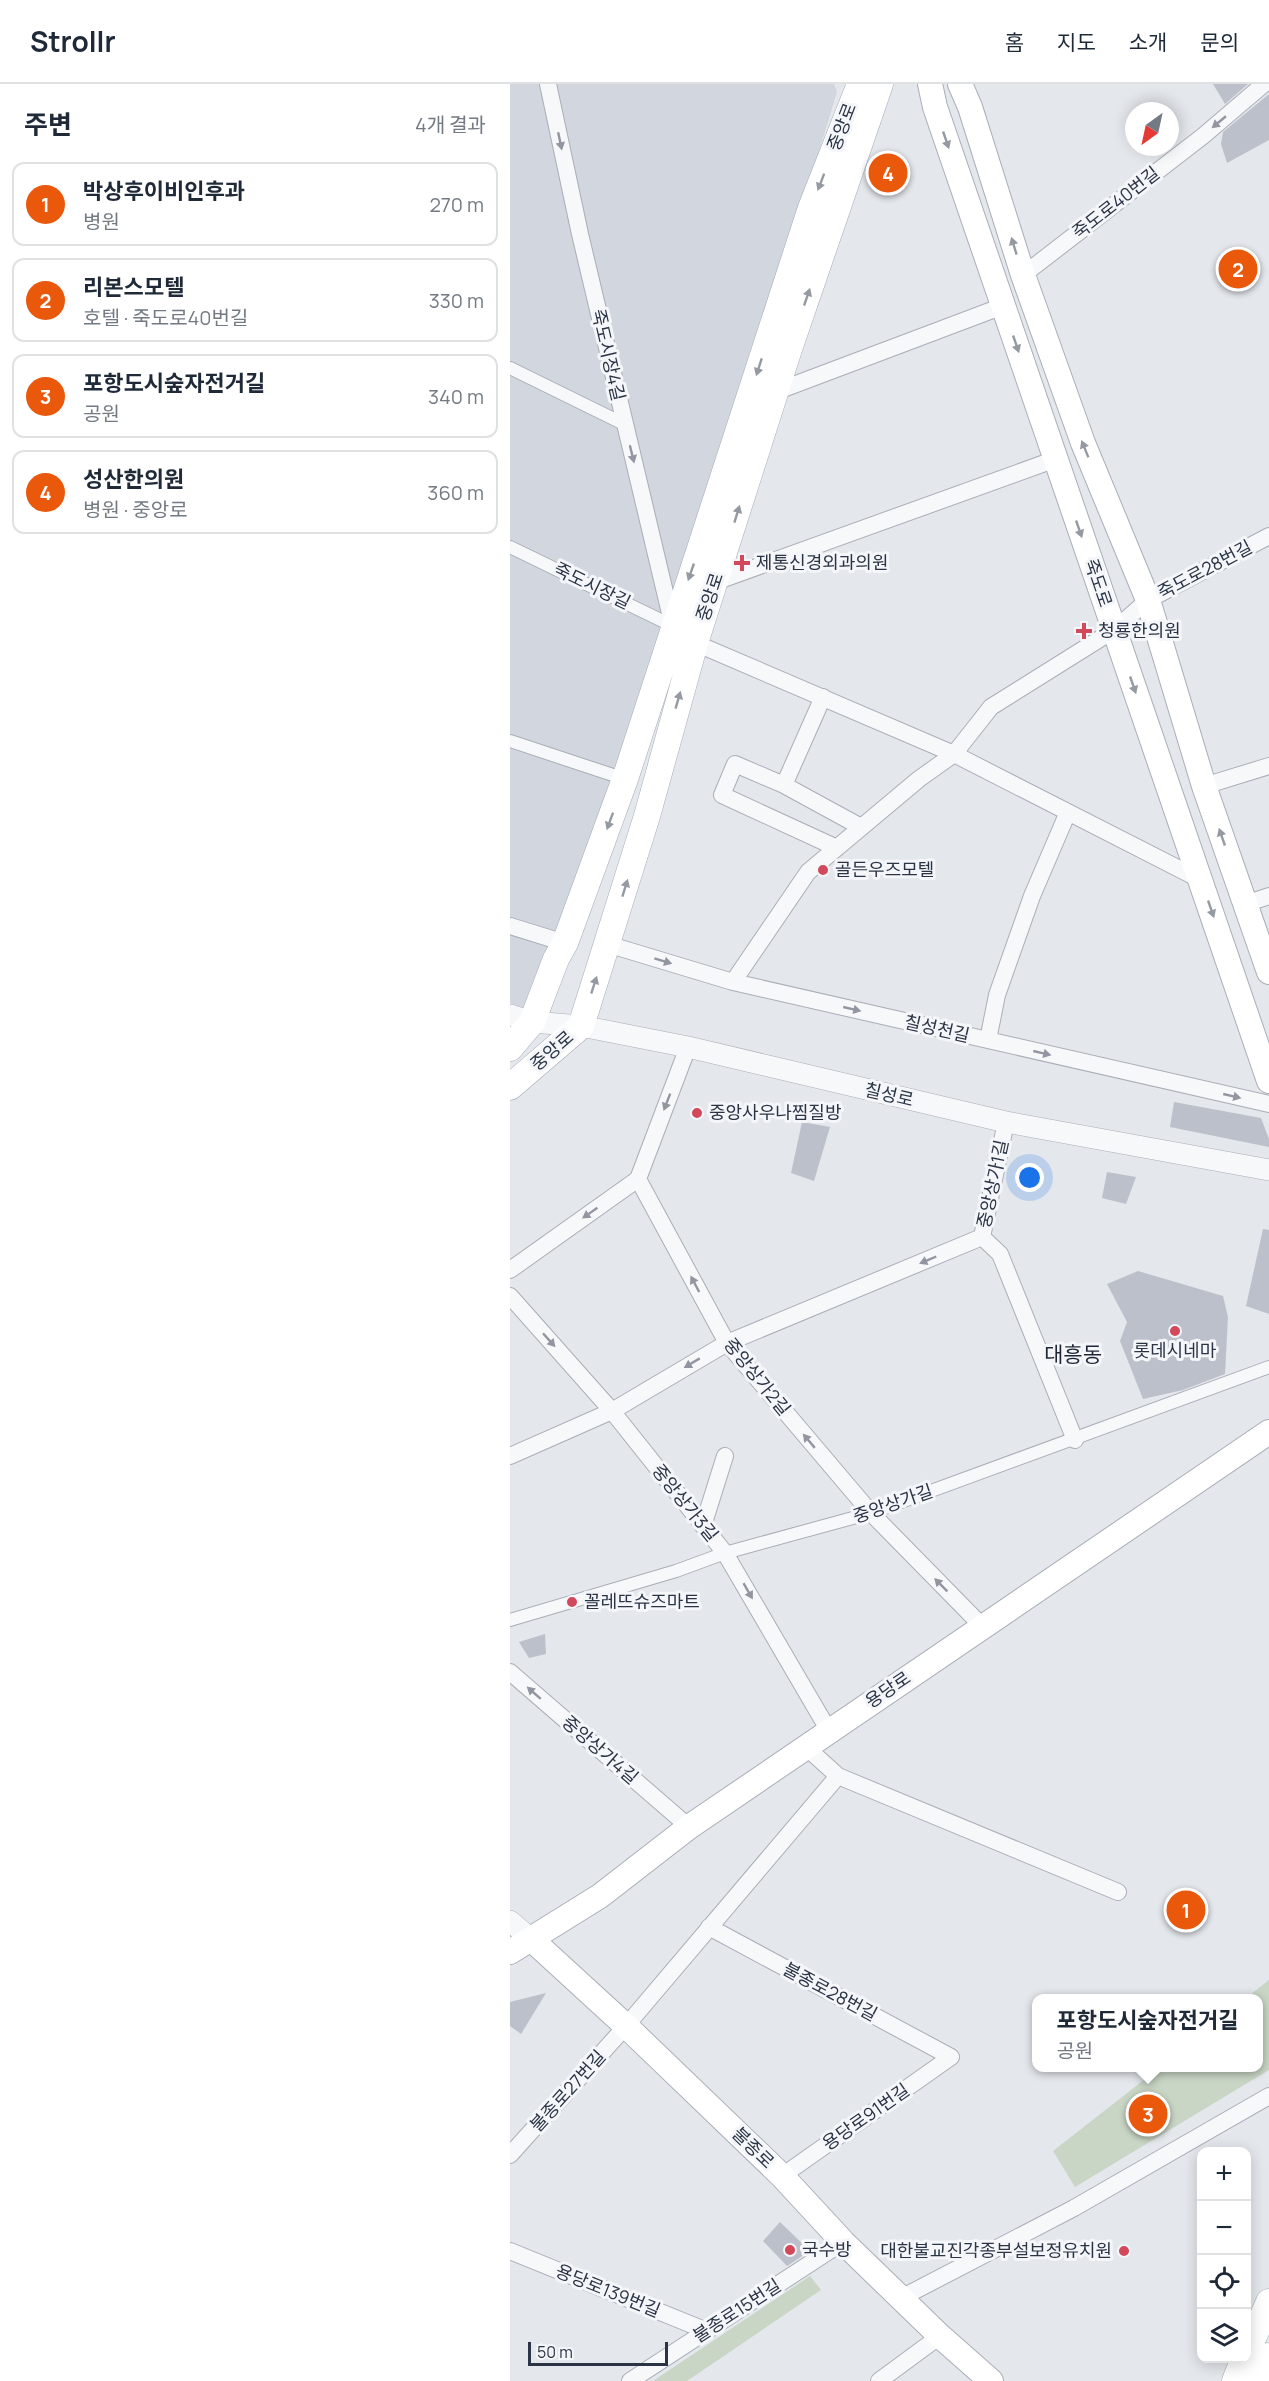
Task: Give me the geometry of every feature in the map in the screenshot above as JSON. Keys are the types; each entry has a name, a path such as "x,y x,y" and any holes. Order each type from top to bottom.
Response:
{"main road":[{"name":"죽도로","path":"930,84 935,106 1003,306 1269,1081"},
{"name":"중앙로","path":"510,1087 581,1026 647,816 695,643 869,87"},
{"name":"중앙로","path":"510,1048 521,1019 565,943 625,779 811,208 869,87"},
{"path":"963,87 1023,275 1083,443 1148,600 1204,786 1269,972"},
{"name":"용당로","path":"510,1952 600,1896 689,1827 1269,1432"},
{"name":"불종로","path":"531,1939 626,2026 782,2176 843,2242 940,2336 991,2381"},
{"path":"1251,2343 1269,2302"},
{"path":"1259,2381 1269,2356"},
{"path":"1235,2381 1243,2363"}],"street":[{"name":"죽도시장4길","path":"548,84 624,424 674,626"},
{"name":"죽도로40번길","path":"1023,275 1203,136 1264,84"},
{"path":"775,392 1003,306"},
{"path":"510,368 624,424"},
{"path":"715,582 1056,459"},
{"name":"죽도로28번길","path":"733,982 808,872 919,779 954,754 991,707 1114,630 1148,600 1269,536"},
{"name":"죽도시장길","path":"510,547 674,626"},
{"path":"695,643 954,754 1201,880"},
{"path":"784,785 823,697"},
{"path":"510,741 625,779"},
{"path":"837,848 722,795 735,764 784,785 861,827"},
{"path":"1204,786 1269,766"},
{"path":"988,1040 997,994 1032,896 1068,812"},
{"path":"1245,904 1269,896"},
{"path":"510,926 565,943"},
{"name":"칠성천길","path":"608,944 733,982 1269,1104"},
{"name":"칠성로","path":"521,1019 581,1026 688,1047 1006,1122 1269,1170"},
{"path":"510,1270 638,1179 688,1047"},
{"name":"중앙상가1길","path":"1006,1122 982,1237 1000,1254 1075,1440"},
{"name":"중앙상가2길","path":"638,1179 727,1343 870,1514 982,1626"},
{"path":"510,1456 612,1411 727,1343 982,1237"},
{"name":"중앙상가3길","path":"510,1296 612,1411 725,1553 829,1731"},
{"name":"중앙상가길","path":"510,1620 676,1571 725,1553 870,1514 1269,1367"},
{"path":"703,1526 725,1456"},
{"name":"중앙상가4길","path":"510,1672 689,1827"},
{"path":"807,1748 838,1776 1118,1892"},
{"path":"626,2026 838,1776"},
{"name":"불종로","path":"510,1921 531,1939"},
{"name":"불종로28번길","path":"709,1927 951,2057"},
{"name":"불종로27번길","path":"510,2156 626,2026"},
{"name":"용당로91번길","path":"782,2176 951,2057"},
{"path":"901,2298 1074,2208 1269,2096"},
{"name":"불종로15번길","path":"630,2381 843,2242"},
{"name":"용당로139번길","path":"510,2251 707,2331"},
{"path":"879,2381 940,2336"}],"shaded area":[{"path":"510,84 834,84 837,92 680,608 528,1009 510,1003"}],"green space":[{"path":"1269,1980 1269,2070 1075,2187 1053,2151 1154,2072 1263,2072 1263,1994 1251,1994"},
{"path":"810,2276 821,2290 687,2381 653,2381"}],"building":[{"path":"1213,84 1248,84 1225,104"},
{"path":"1269,94 1269,140 1227,163 1221,144 1223,132"},
{"path":"1174,1102 1261,1118 1269,1139 1269,1147 1170,1127"},
{"path":"802,1122 830,1127 814,1181 791,1173"},
{"path":"1107,1172 1136,1177 1126,1204 1102,1198"},
{"path":"1263,1229 1269,1230 1269,1314 1246,1306"},
{"name":"롯데시네마","path":"1138,1271 1223,1296 1228,1317 1225,1374 1183,1390 1143,1399 1120,1341 1127,1322 1107,1284"},
{"path":"545,1634 546,1654 529,1658 519,1642"},
{"path":"546,1993 521,2034 510,2026 510,2002"},
{"name":"국수방","path":"780,2222 810,2251 787,2266 763,2241"}],"place":[{"name":"성산한의원","path":"888,173"},
{"name":"리본스모텔","path":"1238,269"},
{"name":"제통신경외과의원","path":"742,563"},
{"name":"청룡한의원","path":"1084,631"},
{"name":"골든우즈모텔","path":"823,870"},
{"name":"중앙사우나찜질방","path":"697,1113"},
{"name":"롯데시네마","path":"1175,1331"},
{"name":"꼴레뜨슈즈마트","path":"572,1602"},
{"name":"박상후이비인후과","path":"1186,1910"},
{"name":"포항도시숲자전거길","path":"1148,2114"},
{"name":"국수방","path":"790,2250"},
{"name":"대한불교진각종부설보정유치원","path":"1124,2251"}],"district":[{"name":"대흥동","path":"1073,1355"}]}
